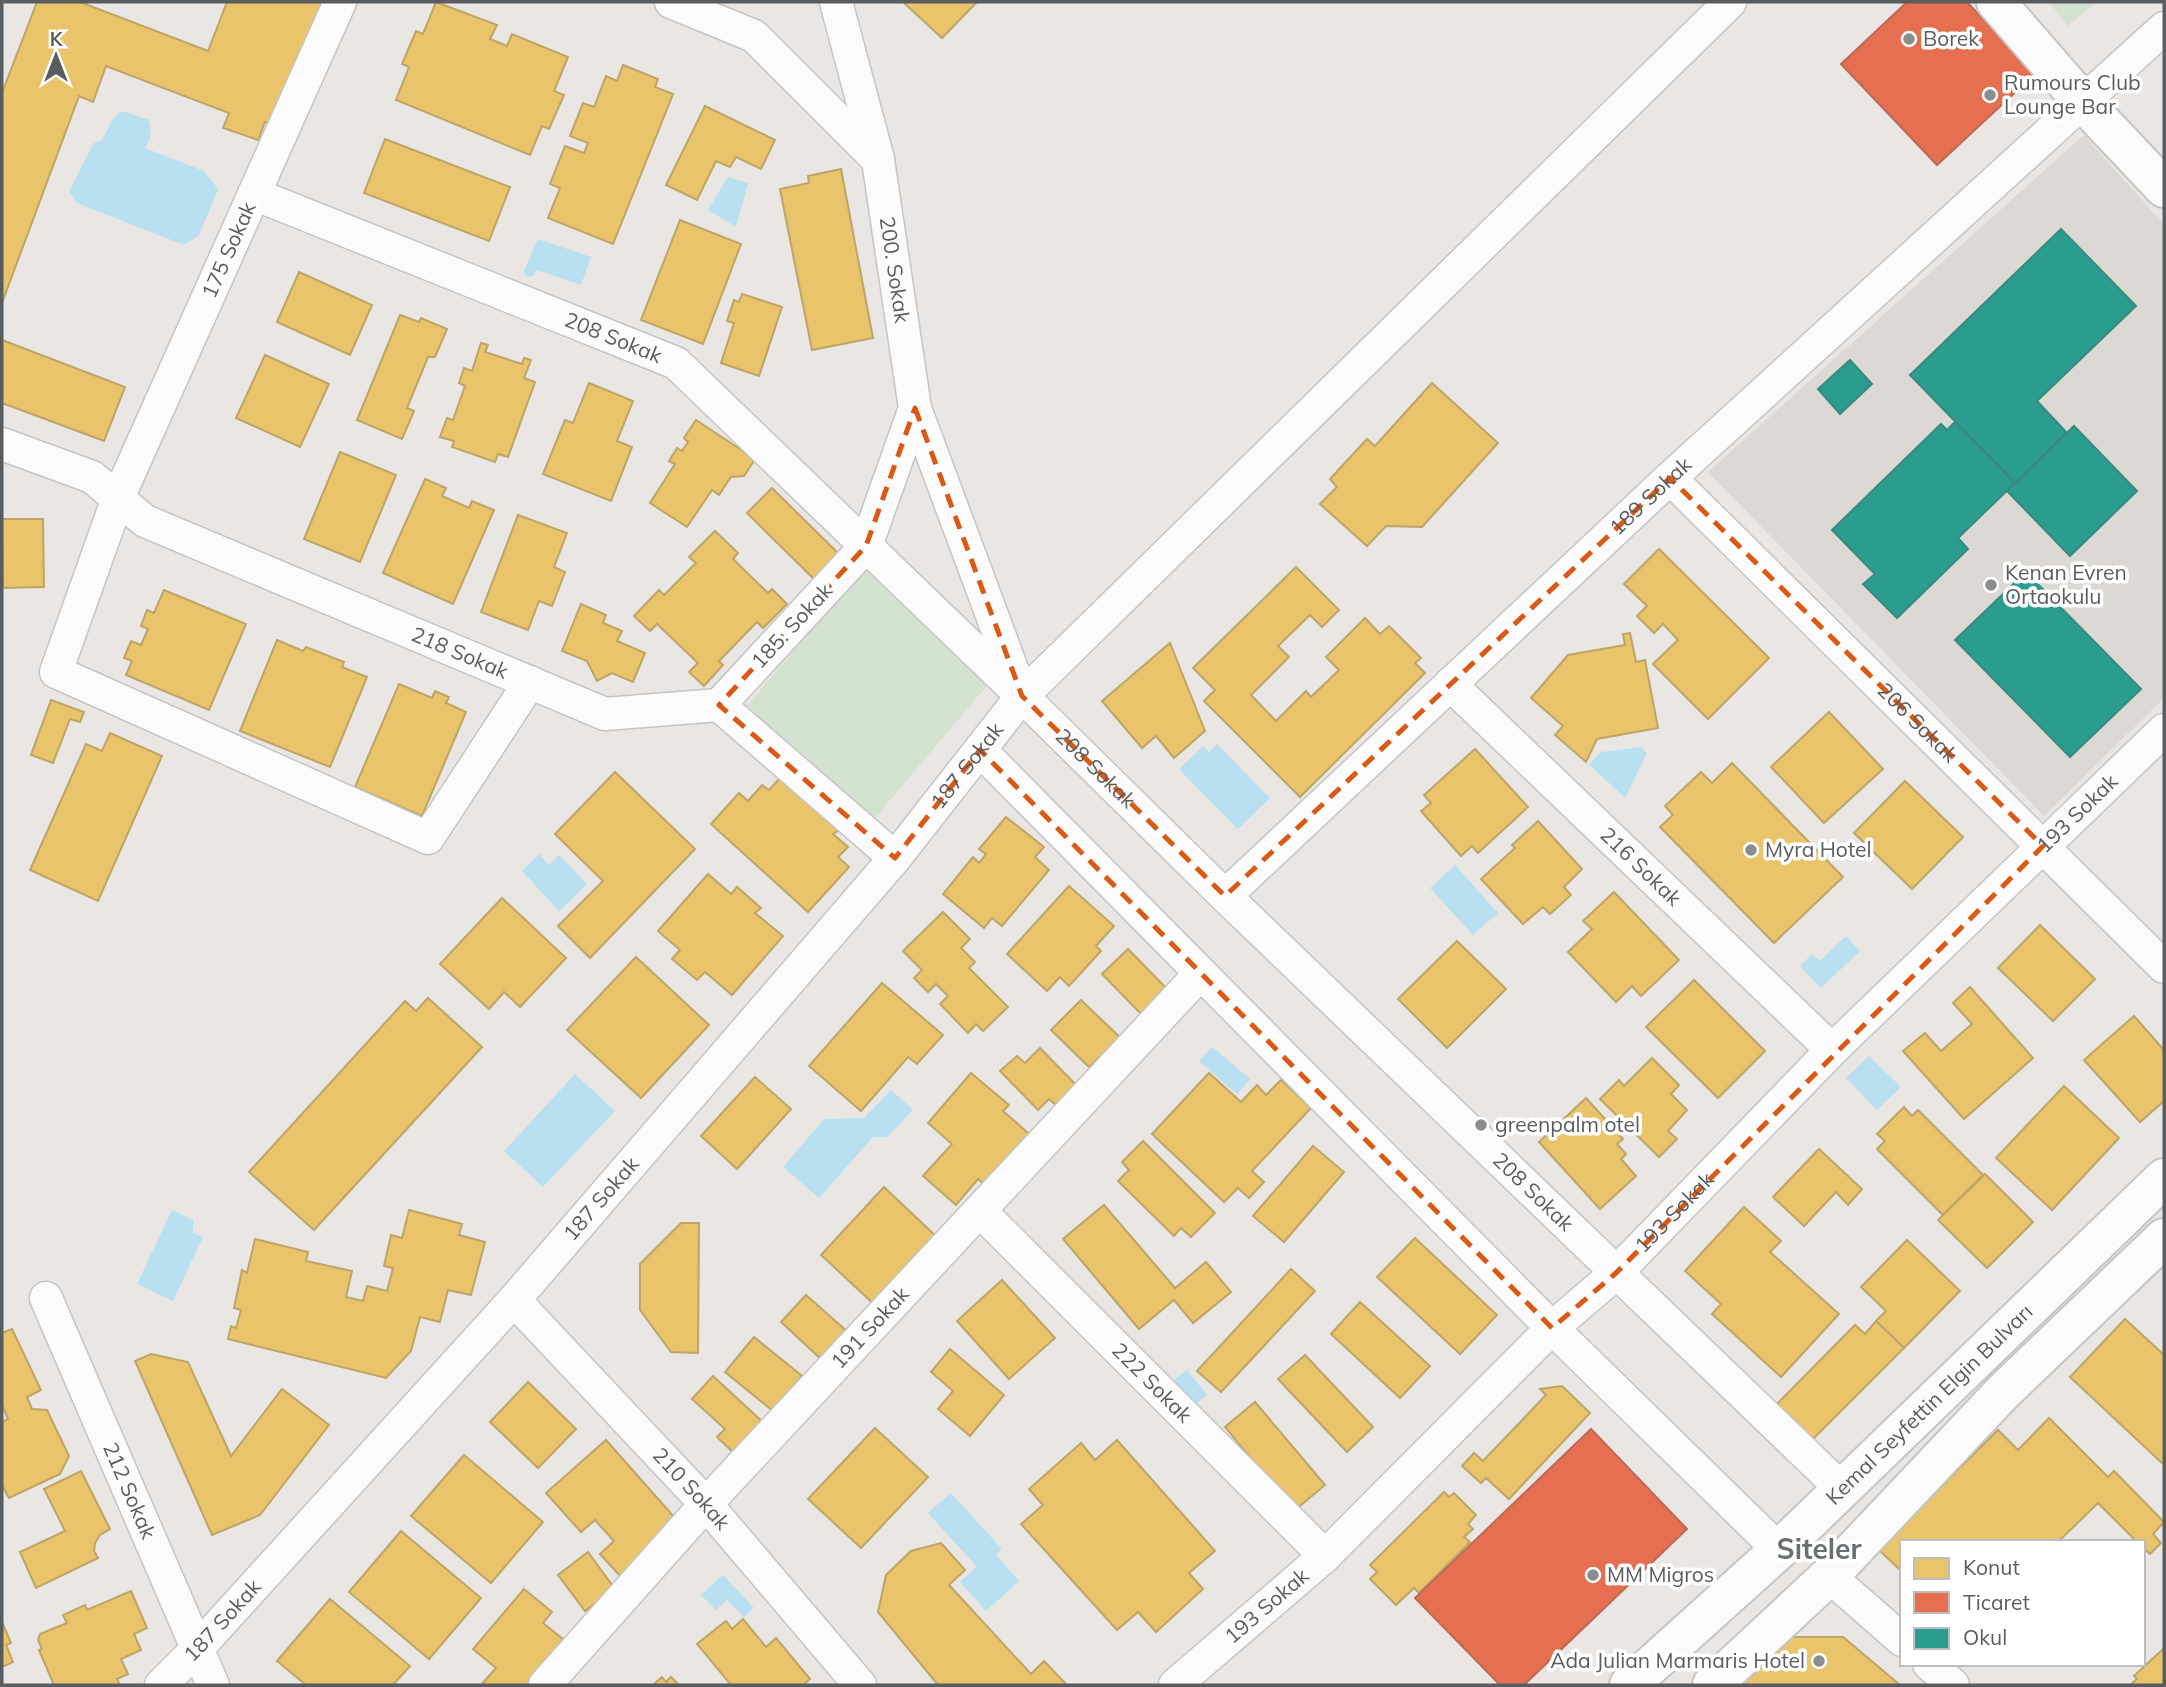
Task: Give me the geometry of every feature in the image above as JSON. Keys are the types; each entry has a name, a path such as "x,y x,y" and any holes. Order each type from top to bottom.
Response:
{"main road":[{"path":"1996,2 2164,188"},
{"name":"Kemal Seyfettin Elgin Bulvarı","path":"1629,1685 1779,1550 2164,1178"},
{"name":"Kemal Seyfettin Elgin Bulvarı","path":"1712,1685 1829,1576 2003,1392 2164,1238"}],"street":[{"name":"175 Sokak","path":"340,2 118,498 56,673 428,838 530,682"},
{"path":"671,2 754,36 878,160"},
{"name":"200. Sokak","path":"836,2 878,160 915,408 866,546"},
{"name":"187 Sokak","path":"161,1685 514,1300 894,858 1022,696 1730,2"},
{"name":"189 Sokak","path":"1224,896 1670,478 2164,28"},
{"name":"208 Sokak","path":"254,194 676,363 1022,696 1224,896 1842,1489"},
{"path":"915,408 1022,696"},
{"name":"218 Sokak","path":"2,444 92,477 145,521 605,713 719,705"},
{"name":"206 Sokak","path":"1670,478 2164,967"},
{"name":"185. Sokak","path":"719,705 866,546"},
{"name":"216 Sokak","path":"1450,684 1832,1050"},
{"path":"719,705 894,858"},
{"name":"193 Sokak","path":"1175,1685 1325,1556 1552,1328 1616,1273 1832,1050 2164,730"},
{"path":"980,750 1552,1328 1779,1550"},
{"name":"191 Sokak","path":"545,1685 706,1504 1200,974"},
{"name":"222 Sokak","path":"980,1211 1325,1556"},
{"name":"212 Sokak","path":"46,1298 213,1685"},
{"name":"210 Sokak","path":"514,1300 706,1504 860,1685"},
{"path":"1829,1576 1900,1638"},
{"path":"1931,1666 1953,1685"}],"highlighted area":[{"path":"915,408 1022,696 1225,896 1670,478 2043,846 1616,1273 1552,1328 980,750 895,858 719,705 866,546"}],"shaded area":[{"name":"Kenan Evren Ortaokulu","path":"2084,135 2164,225 2164,698 2044,816 1708,472"}],"green space":[{"path":"2049,2 2096,2 2068,26"},
{"path":"865,567 995,676 874,819 744,709"}],"water":[{"path":"123,111 149,120 150,135 145,148 204,171 218,189 199,235 184,245 77,203 69,191 94,143 102,140 114,117"},
{"path":"728,177 748,183 736,227 708,210"},
{"path":"538,239 591,257 581,285 537,270 530,277 525,275 524,271"},
{"path":"1217,744 1270,798 1238,829 1179,769 1203,746 1209,752"},
{"path":"1641,747 1647,753 1625,798 1589,764 1601,752"},
{"path":"539,854 549,865 559,855 587,884 559,911 522,871"},
{"path":"1455,865 1498,913 1473,935 1430,888"},
{"path":"1846,936 1860,951 1821,988 1800,966 1812,954 1820,961"},
{"path":"1212,1047 1250,1079 1237,1094 1199,1061"},
{"path":"1869,1056 1901,1087 1877,1110 1846,1078"},
{"path":"575,1074 615,1111 543,1187 504,1151"},
{"path":"891,1090 913,1110 887,1137 873,1137 819,1198 783,1167 824,1119 864,1118"},
{"path":"172,1210 193,1220 193,1233 203,1237 173,1301 137,1284"},
{"path":"1187,1370 1207,1395 1190,1409 1170,1383"},
{"path":"951,1493 1002,1549 996,1555 1019,1581 986,1611 960,1582 977,1567 928,1513"},
{"path":"723,1575 754,1608 744,1617 727,1600 716,1610 701,1595"}],"building: Konut":[{"path":"37,2 80,2 208,51 227,2 329,2 272,124 265,122 258,140 223,128 229,113 106,66 93,102 79,96 2,303 2,93"},
{"path":"436,2 497,25 490,39 507,46 512,34 568,57 554,91 564,95 549,129 542,126 530,155 396,100 409,67 402,64 416,31 423,34"},
{"path":"903,2 977,2 942,38"},
{"path":"623,65 658,79 655,87 673,94 613,244 548,218 560,188 550,184 565,146 584,153 588,143 570,136 583,103 594,107 606,76 617,81"},
{"path":"705,106 775,140 761,169 736,157 730,167 716,161 697,200 666,185"},
{"path":"385,139 510,187 489,241 364,193"},
{"path":"841,169 873,338 812,350 780,189 809,183 808,176"},
{"path":"680,220 741,244 703,344 641,320"},
{"path":"299,272 372,305 350,355 277,322"},
{"path":"742,294 782,307 759,376 721,363 734,323 727,321 734,300 739,302"},
{"path":"400,315 419,322 421,318 447,329 435,357 428,357 407,408 414,411 402,439 357,420"},
{"path":"2,340 125,387 104,441 2,403"},
{"path":"481,343 488,345 485,352 522,364 524,358 531,360 524,378 535,382 508,457 498,454 495,462 452,447 454,441 440,437 447,418 453,420 465,386 459,383 464,368 472,371"},
{"path":"265,355 329,384 300,447 236,418"},
{"path":"589,383 633,401 617,441 632,447 611,501 543,474 565,420 573,423"},
{"path":"1432,383 1498,443 1422,527 1386,526 1367,546 1320,504 1337,487 1330,479 1367,439 1375,446"},
{"path":"696,420 755,459 744,476 731,477 719,495 712,490 687,527 650,503 675,464 669,461 677,448 682,451 688,442 684,438"},
{"path":"340,452 396,475 360,562 304,539"},
{"path":"425,479 446,488 442,496 469,508 472,501 494,510 453,604 383,573"},
{"path":"772,488 844,559 819,584 747,513"},
{"path":"518,515 567,533 554,567 565,572 552,606 539,601 528,630 481,612"},
{"path":"2,519 43,519 44,587 3,588"},
{"path":"715,531 738,553 733,559 768,593 772,589 787,604 763,628 757,622 719,661 723,665 704,686 689,672 698,663 657,624 650,631 634,616 659,590 664,595 696,563 689,557"},
{"path":"1659,549 1769,658 1708,719 1653,664 1678,640 1663,624 1654,633 1637,616 1647,606 1624,584"},
{"path":"1296,567 1339,610 1322,627 1310,615 1278,646 1289,657 1251,695 1276,721 1306,691 1311,697 1339,670 1326,657 1365,618 1380,634 1389,626 1421,658 1415,663 1425,673 1300,797 1204,701 1215,690 1193,668"},
{"path":"164,590 246,624 209,710 126,675 132,661 124,658 131,641 141,645 148,629 141,626 147,610 154,613"},
{"path":"581,604 606,615 603,623 622,631 617,641 645,653 633,682 612,673 597,681 587,661 562,651"},
{"path":"1630,633 1636,662 1645,660 1658,728 1597,739 1586,762 1555,735 1563,726 1531,698 1568,655 1625,645 1623,634"},
{"path":"277,640 303,651 306,647 344,662 342,667 367,677 330,767 240,731"},
{"path":"1170,643 1205,731 1174,758 1156,736 1142,748 1102,701"},
{"path":"399,684 432,698 435,691 449,697 446,703 466,712 422,816 355,787"},
{"path":"51,700 84,712 80,722 70,719 53,763 31,755"},
{"path":"1829,712 1883,769 1824,823 1771,767"},
{"path":"110,733 162,756 98,901 30,870 86,744 102,751"},
{"path":"1475,749 1528,807 1478,853 1472,846 1461,856 1421,811 1431,803 1424,795"},
{"path":"1732,763 1843,877 1774,943 1660,827 1673,815 1665,806 1701,772 1712,783"},
{"path":"615,772 695,849 590,958 558,926 603,881 555,834"},
{"path":"781,777 839,830 833,834 848,847 838,857 849,867 808,912 711,824 739,793 748,801 762,785 769,790"},
{"path":"1905,781 1963,837 1912,889 1854,833"},
{"path":"1006,817 1044,847 1035,857 1049,870 1002,926 992,918 984,928 943,894 973,857 979,863 986,854 979,849"},
{"path":"1538,821 1582,869 1564,887 1571,895 1550,914 1543,907 1523,924 1481,879 1515,848 1512,845"},
{"path":"708,874 731,894 737,887 761,908 755,913 783,936 732,995 705,972 697,980 672,959 680,950 658,931"},
{"path":"1069,886 1114,926 1096,946 1101,951 1069,986 1060,977 1047,991 1007,954"},
{"path":"1614,892 1679,960 1641,996 1632,986 1616,1002 1568,952 1592,929 1583,921"},
{"path":"502,898 566,958 520,1007 504,992 489,1009 440,964"},
{"path":"943,912 970,939 961,948 975,962 969,968 1008,1007 983,1031 976,1024 968,1033 940,1004 948,996 936,984 928,992 914,978 922,970 903,951"},
{"path":"2040,925 2095,979 2053,1021 1998,968"},
{"path":"1457,941 1506,989 1447,1048 1398,999"},
{"path":"1128,949 1170,992 1144,1017 1102,974"},
{"path":"636,957 709,1025 641,1098 567,1030"},
{"path":"1694,980 1765,1051 1718,1098 1646,1027"},
{"path":"882,983 943,1035 917,1064 908,1057 861,1111 809,1066"},
{"path":"1970,987 2033,1058 1964,1119 1903,1051 1925,1033 1941,1051 1972,1024 1953,1003"},
{"path":"428,998 482,1047 314,1230 249,1172 405,1001 416,1011"},
{"path":"1081,1000 1127,1044 1106,1065 1098,1058 1089,1067 1051,1030"},
{"path":"2134,1016 2164,1050 2164,1101 2140,1122 2084,1060"},
{"path":"1040,1048 1081,1090 1060,1109 1049,1099 1038,1110 1000,1071 1017,1056 1025,1063"},
{"path":"1652,1058 1679,1085 1671,1094 1687,1110 1668,1131 1677,1139 1659,1157 1600,1099 1619,1080 1624,1086"},
{"path":"971,1073 1009,1105 1003,1111 1035,1139 991,1190 978,1179 956,1205 923,1176 952,1144 928,1123"},
{"path":"1209,1073 1241,1102 1257,1085 1266,1095 1281,1080 1311,1108 1252,1171 1264,1182 1249,1198 1238,1188 1224,1202 1152,1134"},
{"path":"755,1077 791,1109 737,1169 701,1136"},
{"path":"2064,1086 2119,1138 2052,1210 1996,1158"},
{"path":"1586,1098 1623,1139 1617,1144 1626,1154 1621,1159 1636,1176 1600,1209 1539,1142"},
{"path":"1904,1107 1912,1116 1918,1110 1983,1175 1943,1215 1877,1149 1885,1141 1877,1134"},
{"path":"1143,1141 1215,1213 1191,1237 1181,1228 1174,1236 1118,1181 1129,1170 1122,1162"},
{"path":"1313,1146 1344,1172 1284,1242 1253,1216"},
{"path":"1819,1149 1862,1189 1848,1205 1836,1192 1804,1226 1773,1197"},
{"path":"1985,1174 2033,1222 1987,1268 1938,1220"},
{"path":"884,1187 940,1240 877,1307 821,1255"},
{"path":"1104,1205 1175,1288 1206,1262 1231,1292 1193,1323 1174,1300 1139,1329 1063,1239"},
{"path":"1744,1207 1781,1241 1770,1252 1839,1314 1781,1377 1712,1314 1721,1304 1685,1271"},
{"path":"409,1210 462,1224 459,1235 485,1242 471,1295 448,1290 440,1322 420,1317 411,1351 386,1378 228,1339 231,1326 236,1328 241,1310 234,1308 242,1270 247,1273 255,1239 308,1252 306,1261 352,1271 346,1297 363,1301 367,1286 387,1291 393,1268 384,1266 391,1235 402,1238"},
{"path":"681,1223 699,1223 698,1353 671,1352 640,1310 640,1264"},
{"path":"1415,1238 1497,1315 1460,1354 1377,1277"},
{"path":"1907,1240 1960,1291 1904,1348 1876,1321 1886,1311 1861,1287"},
{"path":"1291,1269 1315,1291 1221,1392 1197,1371"},
{"path":"1002,1280 1055,1338 1009,1379 957,1321"},
{"path":"806,1295 849,1333 823,1361 781,1322"},
{"path":"1360,1302 1430,1366 1400,1398 1331,1334"},
{"path":"2125,1319 2164,1355 2164,1465 2070,1377"},
{"path":"1876,1321 1904,1348 1810,1442 1774,1407 1855,1325 1865,1334"},
{"path":"12,1329 41,1390 27,1397 32,1409 47,1410 69,1456 60,1474 9,1498 2,1485 2,1422 8,1419 2,1405 2,1333"},
{"path":"754,1337 802,1376 773,1411 725,1372"},
{"path":"950,1349 1004,1395 970,1436 938,1409 953,1391 931,1372"},
{"path":"151,1354 188,1362 231,1456 282,1389 329,1425 260,1515 212,1535 135,1361"},
{"path":"1305,1355 1373,1427 1347,1452 1278,1379"},
{"path":"713,1376 767,1426 738,1457 717,1437 725,1429 692,1399"},
{"path":"528,1382 576,1429 538,1468 490,1422"},
{"path":"1562,1386 1590,1413 1509,1499 1486,1478 1481,1483 1462,1466 1474,1453 1483,1461 1546,1395 1540,1389"},
{"path":"1255,1402 1325,1485 1294,1511 1225,1427"},
{"path":"2049,1418 2108,1477 2114,1471 2164,1522 2153,1534 2161,1543 2150,1554 2145,1549 2145,1540 2135,1540 2098,1503 2060,1540 1900,1540 1900,1570 1878,1549 1998,1430 2018,1450"},
{"path":"875,1428 928,1477 861,1548 808,1499"},
{"path":"606,1440 682,1526 622,1578 600,1554 614,1541 595,1520 581,1532 546,1493"},
{"path":"1117,1440 1215,1551 1189,1573 1203,1589 1156,1632 1138,1612 1117,1630 1021,1524 1043,1505 1029,1489 1081,1443 1095,1460"},
{"path":"464,1455 543,1522 491,1583 411,1516"},
{"path":"81,1471 110,1529 100,1535 95,1543 94,1551 98,1558 36,1588 20,1552 65,1531 44,1489"},
{"path":"1444,1492 1449,1497 1454,1493 1476,1515 1468,1524 1473,1529 1464,1537 1470,1542 1419,1593 1414,1588 1396,1605 1370,1579 1377,1572 1370,1565"},
{"path":"401,1531 481,1598 429,1659 349,1592"},
{"path":"941,1543 965,1570 949,1585 1031,1674 1044,1661 1067,1685 938,1685 878,1612 886,1575 911,1551"},
{"path":"588,1552 615,1589 585,1611 558,1575"},
{"path":"524,1589 552,1612 543,1623 569,1644 534,1685 481,1685 496,1668 473,1649"},
{"path":"131,1591 147,1628 134,1634 141,1650 121,1659 128,1674 117,1679 120,1685 54,1685 39,1650 42,1649 38,1640 40,1634 67,1623 63,1615 85,1605 87,1610"},
{"path":"330,1599 410,1666 393,1685 306,1685 277,1661"},
{"path":"743,1619 766,1647 776,1638 810,1679 803,1685 731,1685 697,1644 726,1621 732,1629"},
{"path":"2,1622 11,1643 6,1645 13,1662 2,1667"},
{"name":"Ada Julian Marmaris Hotel","path":"1790,1637 1843,1637 1900,1685 1741,1685"},
{"path":"2164,1648 2164,1685 2130,1685 2137,1679 2134,1676"},
{"path":"662,1677 666,1682 671,1677 679,1685 653,1685"}],"building: Ticaret":[{"path":"1907,2 1967,2 2035,74 1937,165 1841,64"},
{"path":"1591,1429 1687,1529 1524,1685 1500,1685 1415,1598"}],"building: Okul":[{"path":"2061,229 2136,306 2037,401 2067,433 2015,483 1910,375"},
{"path":"1850,360 1872,384 1840,414 1818,389"},
{"path":"1955,422 2015,483 1958,538 1968,549 1897,618 1863,584 1875,574 1832,530 1941,424 1947,430"},
{"path":"2074,426 2137,491 2070,556 2007,491"},
{"path":"2026,572 2141,689 2070,757 1955,640"}],"place":[{"name":"Borek","path":"1909,39"},
{"name":"Rumours Club Lounge Bar","path":"1990,95"},
{"name":"Kenan Evren Ortaokulu","path":"1991,585"},
{"name":"Myra Hotel","path":"1751,850"},
{"name":"greenpalm otel","path":"1481,1125"},
{"name":"MM Migros","path":"1593,1575"},
{"name":"Ada Julian Marmaris Hotel","path":"1819,1661"}],"district":[{"name":"Siteler","path":"1819,1549"}]}
